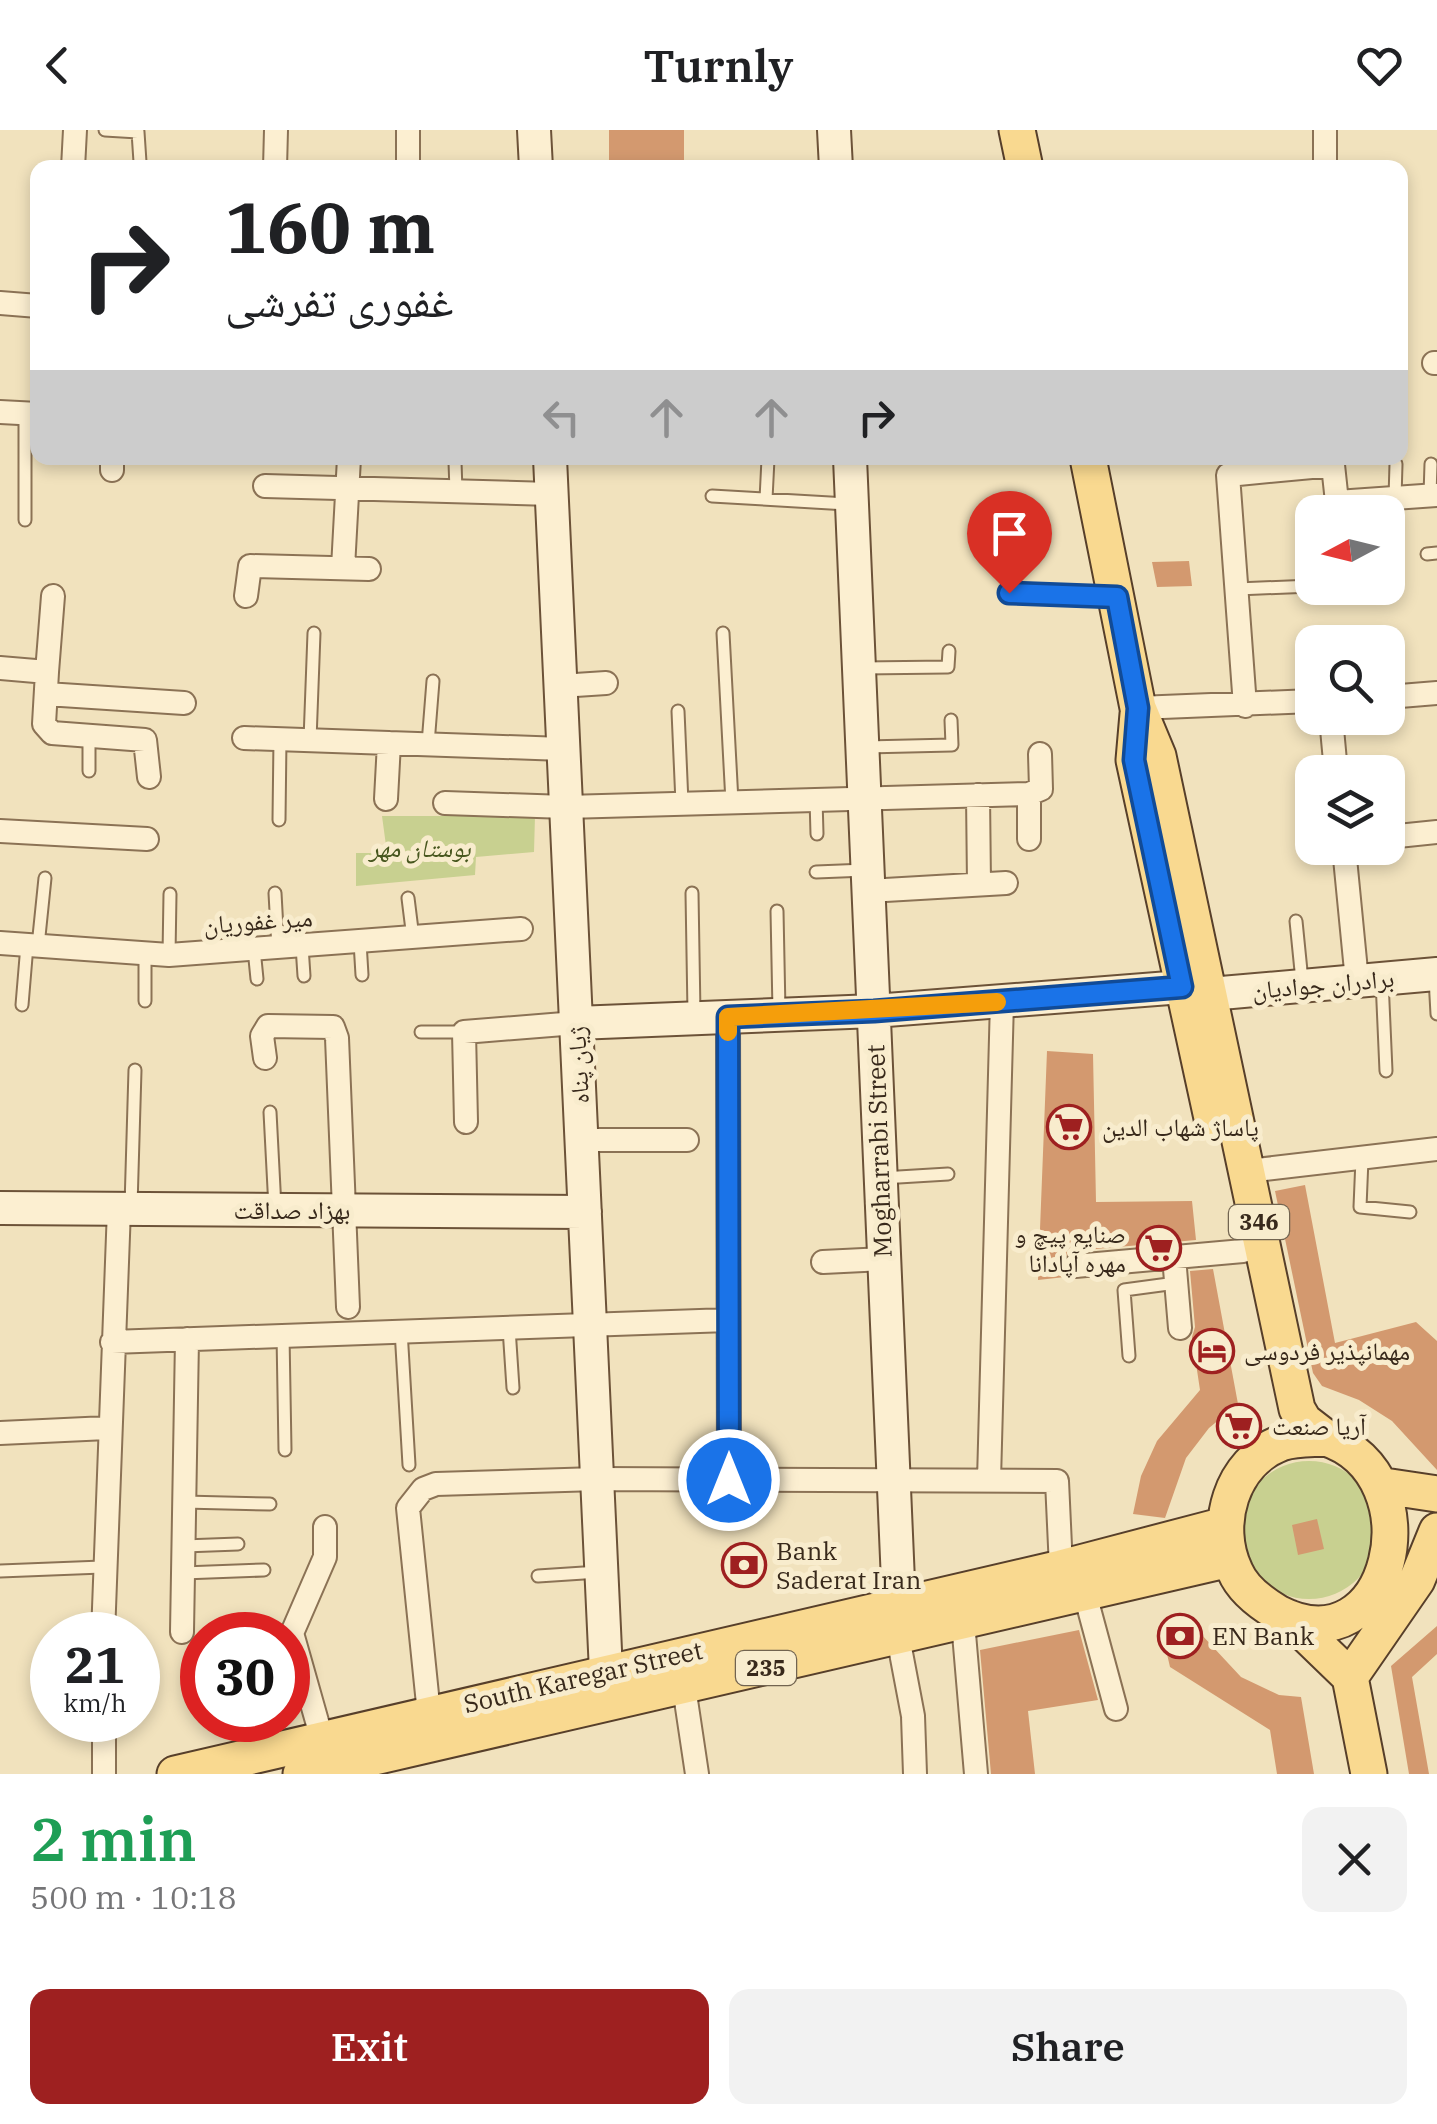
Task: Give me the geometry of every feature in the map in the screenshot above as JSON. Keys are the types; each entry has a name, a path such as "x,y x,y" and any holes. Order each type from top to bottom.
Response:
{"main road":[{"path":"1018,130 1024,160"},
{"name":"346","path":"1089,465 1138,708 1158,756 1243,1251 1284,1442"},
{"name":"346","path":"1196,991 1248,1171 1297,1409 1304,1421 1326,1438"},
{"path":"1350,1676 1417,1580 1419,1535 1369,1464 1326,1438 1284,1442 1247,1467 1236,1484 1227,1542 1244,1587 1290,1618 1350,1676 1369,1774"},
{"path":"1384,1486 1437,1494"},
{"path":"1290,1618 1322,1620 1358,1610 1384,1583 1419,1535"},
{"name":"South Karegar Street","path":"175,1774 606,1672 899,1621 1227,1542"},
{"name":"South Karegar Street","path":"301,1774 403,1762 684,1687 899,1621 963,1622 1073,1581"}],"street":[{"path":"73,160 75,130"},
{"path":"275,160 276,130"},
{"path":"408,130 408,160"},
{"path":"534,130 536,160"},
{"path":"834,130 836,160"},
{"path":"1325,130 1325,160"},
{"path":"0,303 30,305"},
{"path":"0,412 30,414"},
{"path":"343,568 349,465"},
{"name":"ژیان پناه","path":"550,465 606,1672"},
{"name":"Mogharrabi Street","path":"850,465 899,1621"},
{"path":"1333,465 1336,495"},
{"path":"1228,466 1245,706"},
{"path":"265,486 552,494"},
{"path":"1405,497 1434,495"},
{"path":"246,596 250,566 369,569"},
{"path":"53,596 46,730 145,740 149,777"},
{"path":"0,668 47,683 184,703"},
{"path":"560,686 606,683"},
{"path":"1405,695 1437,694"},
{"path":"1138,708 1295,702"},
{"path":"244,738 563,748"},
{"path":"386,800 390,742"},
{"path":"445,804 566,807 1028,794 1041,790 1040,754"},
{"path":"1028,794 1028,839"},
{"path":"978,795 979,884"},
{"path":"0,830 147,839"},
{"path":"1405,835 1437,832"},
{"path":"1347,865 1370,980"},
{"path":"868,880 1006,882"},
{"name":"میر غفوریان","path":"0,944 157,954 520,928"},
{"name":"برادران جوادیان","path":"576,1024 874,1011 1436,975"},
{"path":"989,1480 1002,1001"},
{"path":"728,1017 729,1480"},
{"path":"466,1122 464,1032 576,1024"},
{"path":"265,1058 262,1036 268,1026 333,1027 337,1038 348,1307"},
{"path":"581,1140 687,1140"},
{"path":"1248,1171 1437,1150"},
{"name":"بهزاد صداقت","path":"0,1208 584,1212"},
{"path":"103,1612 107,1428 124,1209"},
{"path":"1074,1266 1243,1251"},
{"path":"1174,1257 1180,1328"},
{"path":"823,1262 884,1259"},
{"path":"112,1342 728,1320"},
{"path":"182,1612 187,1339"},
{"path":"0,1433 107,1428"},
{"path":"429,1714 408,1508 422,1490 436,1484 597,1479 1057,1481 1073,1581 1116,1709"},
{"path":"322,1739 292,1632 325,1557 325,1527"},
{"path":"899,1621 914,1716 916,1774"},
{"path":"963,1622 976,1774"},
{"path":"684,1687 697,1774"},
{"path":"104,1742 104,1774"}],"lane":[{"path":"105,130 138,132 140,160"},
{"path":"25,520 30,444"},
{"path":"1432,464 1434,495"},
{"path":"455,465 456,492"},
{"path":"766,499 768,465"},
{"path":"1395,495 1396,465"},
{"path":"712,496 852,504"},
{"path":"1237,590 1295,587"},
{"path":"1009,593 1117,597"},
{"path":"723,632 732,802"},
{"path":"310,740 314,634"},
{"path":"859,668 948,667 948,651"},
{"path":"428,744 433,681"},
{"path":"678,711 682,803"},
{"path":"862,747 952,745 951,720"},
{"path":"89,734 89,771"},
{"path":"279,820 280,739"},
{"path":"816,799 817,834"},
{"path":"816,872 868,880"},
{"path":"22,1005 44,878"},
{"path":"257,979 275,893"},
{"path":"692,893 694,1018"},
{"path":"144,1001 170,894"},
{"path":"408,898 413,938"},
{"path":"777,911 780,1015"},
{"path":"1296,921 1302,986"},
{"path":"360,942 362,975"},
{"path":"302,946 304,976"},
{"path":"1436,975 1437,1014"},
{"path":"1370,980 1386,1071"},
{"path":"420,1032 464,1032"},
{"path":"124,1209 135,1070"},
{"path":"270,1112 275,1210"},
{"path":"1362,1159 1360,1207 1410,1212"},
{"path":"880,1178 948,1174"},
{"path":"1129,1356 1124,1290 1176,1283"},
{"path":"509,1325 513,1388"},
{"path":"402,1330 408,1464"},
{"path":"282,1335 285,1450"},
{"path":"184,1502 270,1504"},
{"path":"184,1546 238,1544"},
{"path":"0,1572 102,1566"},
{"path":"183,1573 264,1570"},
{"path":"538,1576 602,1572"}],"green space":[{"name":"بوستان مهر","path":"382,816 535,816 534,852 476,857 475,875 356,886 356,853 387,853"},
{"path":"1309,1461 1335,1466 1358,1481 1373,1504 1378,1530 1373,1556 1358,1579 1335,1594 1309,1599 1283,1594 1260,1579 1245,1556 1240,1530 1245,1504 1260,1481 1283,1466"}],"building":[{"path":"609,130 684,130 684,160 609,160"},
{"path":"1189,561 1192,586 1157,587 1152,562"},
{"name":"پاساژ شهاب الدین","path":"1047,1051 1093,1054 1096,1202 1192,1201 1196,1240 1073,1251 1061,1261 1065,1277 1038,1280"},
{"path":"1305,1185 1335,1343 1416,1322 1437,1341 1437,1470 1392,1421 1359,1400 1322,1386 1313,1373 1275,1191"},
{"path":"1213,1269 1238,1404 1209,1428 1186,1458 1165,1518 1133,1514 1141,1476 1157,1441 1200,1390 1192,1337 1195,1327 1190,1271"},
{"path":"1317,1519 1324,1549 1298,1555 1292,1525"},
{"path":"1187,1619 1241,1677 1279,1695 1301,1697 1314,1774 1277,1774 1270,1730 1170,1667 1160,1624"},
{"path":"1437,1626 1437,1654 1412,1677 1429,1774 1409,1774 1391,1666"},
{"path":"1079,1630 1098,1700 1028,1711 1035,1774 991,1774 980,1650"}],"slow traffic":[{"path":"728,1032 728,1017 997,1002"}],"place":[{"name":"پاساژ شهاب الدین","path":"1069,1127"},
{"name":"صنایع پیچ و مهره آپادانا","path":"1159,1248"},
{"name":"مهمانپذیر فردوسی","path":"1212,1351"},
{"name":"آریا صنعت","path":"1239,1426"},
{"name":"Bank Saderat Iran","path":"744,1565"},
{"name":"EN Bank","path":"1180,1636"}],"route":[{"path":"729,1480 728,1017 874,1011 1182,987 1134,760 1138,708 1117,597 1009,593"}]}
